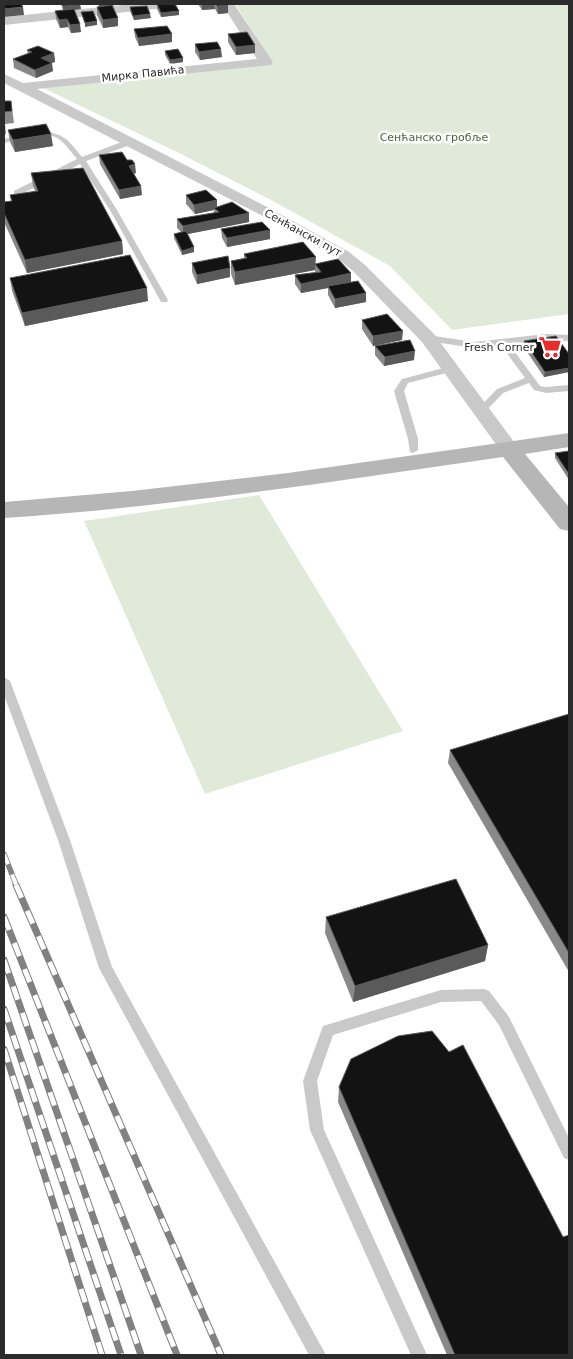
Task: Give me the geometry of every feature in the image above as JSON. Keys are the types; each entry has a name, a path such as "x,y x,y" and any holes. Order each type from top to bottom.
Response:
{"main road":[{"path":"4,510 132,499 288,481 569,440"},
{"name":"Сенћански пут","path":"510,450 569,523"}],"street":[{"path":"4,21 164,4"},
{"name":"Мирка Павића","path":"20,87 266,62 228,4"},
{"name":"Сенћански пут","path":"4,78 266,212 342,255 359,268 428,338 510,450"}],"lane":[{"path":"4,141 41,135 57,135 71,146 95,180 164,300"},
{"path":"17,193 81,160 130,142"},
{"path":"131,260 140,258"},
{"path":"428,338 466,345 504,343 546,337 569,338"},
{"path":"504,343 534,386 541,390 569,388"},
{"path":"413,450 399,391 401,386 405,380 450,370"},
{"path":"481,411 500,391 529,380"},
{"path":"4,681 64,840 106,968 318,1355"},
{"path":"419,1355 317,1130 310,1081 328,1030 441,996 484,995 504,1021 569,1153"}],"green space":[{"name":"Сенћанско гробље","path":"235,4 569,4 569,314 452,330 390,266 273,201 177,152 43,88 273,63"},
{"path":"259,495 403,731 205,794 84,521"}],"building":[{"path":"4,4 21,4 23,7 4,9"},
{"path":"62,4 80,4 80,5 63,6"},
{"path":"157,4 175,4 179,11 161,13"},
{"path":"216,4 227,4 228,5 217,6"},
{"path":"112,5 118,18 103,20 97,7"},
{"path":"147,6 150,14 133,16 130,7"},
{"path":"74,9 80,24 70,25 67,19 59,20 55,11"},
{"path":"93,11 97,21 85,23 81,12"},
{"path":"167,26 172,34 138,38 134,29"},
{"path":"247,32 255,45 236,47 228,34"},
{"path":"217,42 221,49 199,52 195,44"},
{"path":"38,46 54,53 41,58 52,63 35,70 13,59 32,52 27,50"},
{"path":"178,49 183,58 170,60 165,51"},
{"path":"4,101 11,101 12,111 4,112"},
{"path":"46,124 51,134 13,140 8,130"},
{"path":"122,152 127,160 132,160 135,164 129,166 141,186 119,190 99,155"},
{"path":"83,168 122,241 25,260 4,213 4,202 12,201 10,195 38,191 31,173"},
{"path":"206,190 217,200 194,205 186,195"},
{"path":"232,202 249,213 183,226 177,219 219,212 214,208"},
{"path":"262,222 270,230 227,238 221,229"},
{"path":"186,231 194,247 182,251 174,234"},
{"path":"303,242 316,257 235,272 231,261 247,258 244,254"},
{"path":"130,255 147,288 22,313 10,278"},
{"path":"228,256 230,268 197,275 192,263"},
{"path":"338,259 351,273 301,284 295,275 321,272 315,264"},
{"path":"358,281 366,293 335,299 328,286"},
{"path":"387,314 403,331 373,336 362,320"},
{"path":"556,336 569,354 569,368 545,372 524,341"},
{"path":"410,340 415,351 385,357 375,346"},
{"path":"569,451 569,474 555,453"},
{"path":"569,714 569,953 450,750"},
{"path":"456,879 488,945 355,986 326,917"},
{"path":"432,1031 449,1052 463,1045 563,1237 569,1235 569,1355 455,1355 339,1087 351,1059 398,1036"}],"railway":[{"path":"4,854 17,887"},
{"path":"16,885 221,1355"},
{"path":"4,917 177,1355"},
{"path":"4,960 141,1355"},
{"path":"4,1009 121,1355"},
{"path":"4,1049 102,1355"}],"place":[{"name":"Fresh Corner","path":"550,347"}]}
